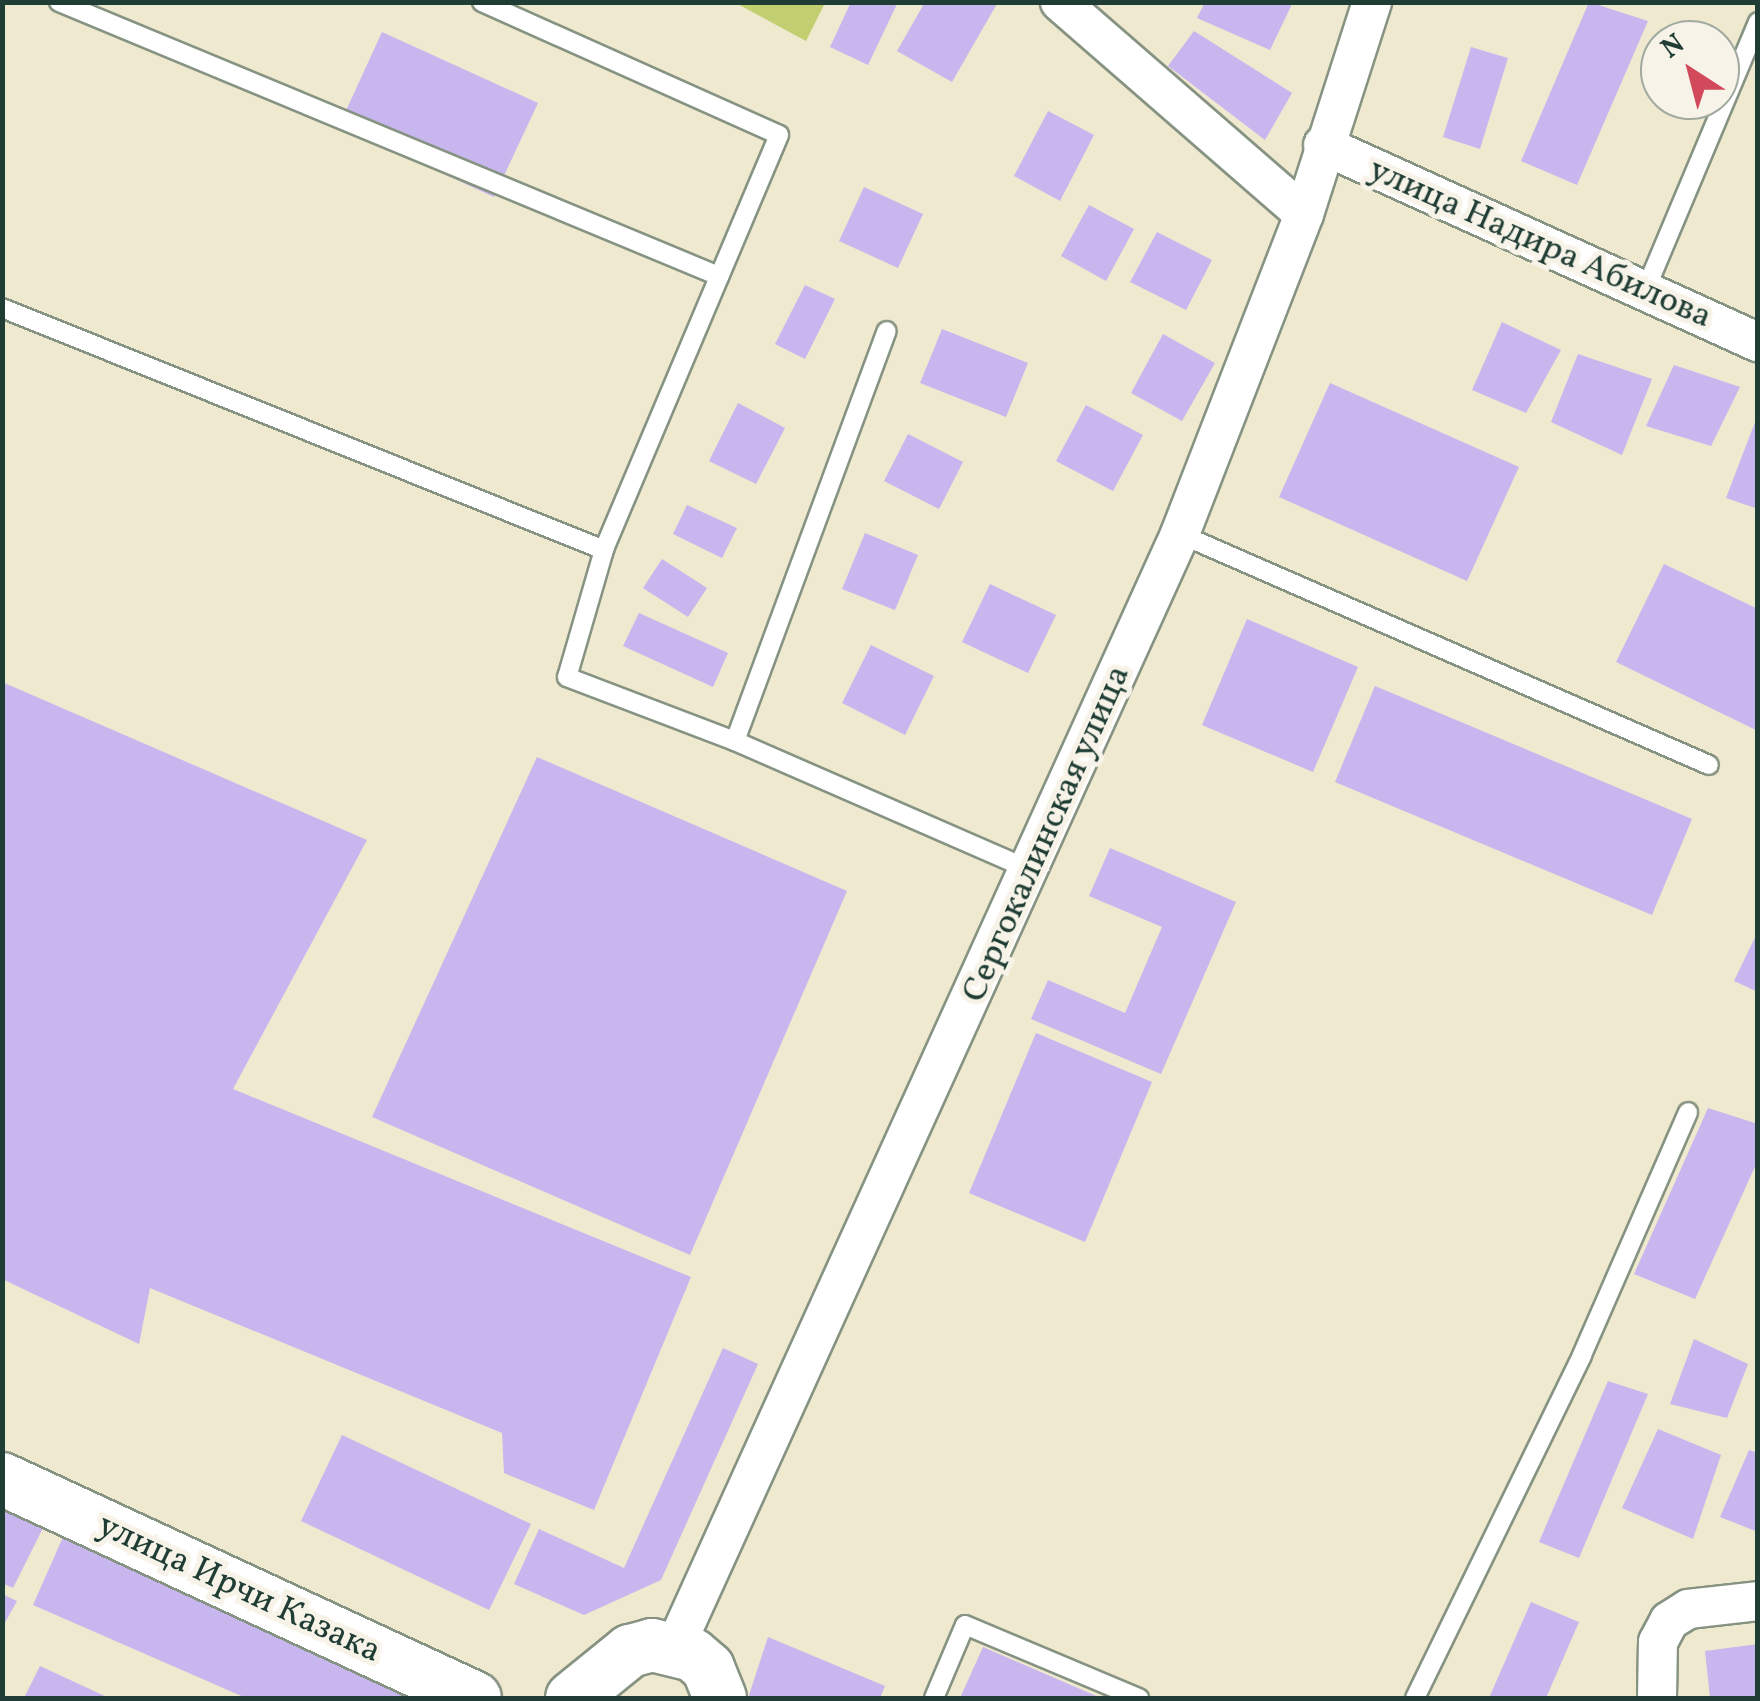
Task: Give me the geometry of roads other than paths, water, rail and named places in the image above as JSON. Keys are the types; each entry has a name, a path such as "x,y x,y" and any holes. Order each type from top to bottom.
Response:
{"main road":[{"name":"улица Ирчи Казака","path":"2,1479 475,1698"},
{"path":"572,1698 604,1682 652,1645 674,1646 708,1668 720,1698"}],"street":[{"path":"1060,2 1304,214"},
{"name":"Сергокалинская улица","path":"674,1646 1032,872 1180,534 1304,214 1372,2"},
{"name":"улица Надира Абилова","path":"1324,145 1758,342"},
{"path":"1657,1698 1658,1642 1668,1621 1688,1609 1758,1601"}],"lane":[{"path":"59,2 720,276"},
{"path":"482,2 779,135 604,550 567,677 735,741 1032,872"},
{"path":"1645,291 1758,22"},
{"path":"2,308 604,550"},
{"path":"735,741 887,330"},
{"path":"1180,534 1709,765"},
{"path":"1415,1698 1582,1355 1688,1112"},
{"path":"934,1698 965,1625 1139,1698"}]}
